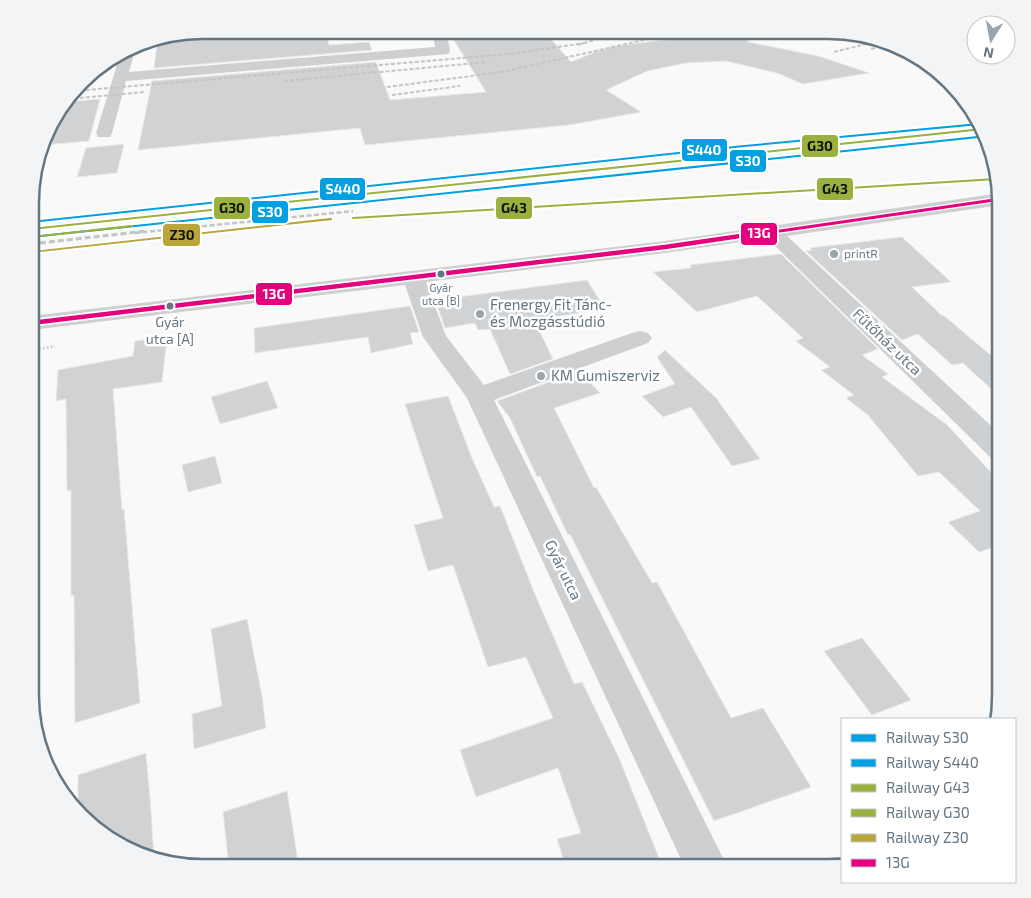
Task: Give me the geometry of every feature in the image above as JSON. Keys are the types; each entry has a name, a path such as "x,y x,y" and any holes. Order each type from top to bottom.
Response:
{"street":[{"path":"120,77 443,51 441,39"},
{"path":"104,134 125,59"},
{"path":"39,322 774,232 992,200"},
{"name":"Fűtőház utca","path":"774,232 992,443"},
{"name":"Gyár utca","path":"413,277 435,337 479,396 703,859"},
{"path":"479,396 640,338"}],"building":[{"path":"328,39 329,45 369,42 372,50 154,68 157,45 181,40"},
{"path":"453,39 551,39 571,62 616,46 663,40 748,39 748,42 818,56 869,73 803,84 777,73 726,61 685,63 647,71 606,90 641,112 569,125 365,145 360,128 138,150 152,81 376,62 390,100 486,92"},
{"path":"100,99 89,141 49,144 66,112 74,101"},
{"path":"124,144 117,173 77,177 86,148"},
{"path":"902,237 951,282 912,287 942,316 992,356 992,390 963,363 952,365 918,334 902,340 806,251 812,250 810,248"},
{"path":"781,254 878,349 862,355 888,374 882,377 947,425 992,473 992,548 979,552 948,522 980,511 939,472 918,476 868,415 846,398 854,395 821,370 830,367 796,341 803,338 757,296 697,312 653,272 691,268 690,265"},
{"path":"587,280 605,309 534,320 553,359 510,374 490,329 478,330 475,323 445,328 436,302 444,301 443,299"},
{"path":"410,306 419,332 410,333 413,344 371,353 368,337 255,353 254,328"},
{"path":"167,337 162,382 113,389 140,703 75,723 74,595 71,596 71,490 67,491 66,399 56,401 58,370 133,356 135,341"},
{"path":"665,350 716,398 760,459 732,466 691,407 663,417 642,396 675,384 657,357"},
{"path":"579,371 600,393 554,408 594,488 596,487 652,583 657,582 731,718 763,708 811,787 714,821 570,534 568,535 540,476 537,477 510,418 497,401"},
{"path":"267,381 278,408 220,424 211,397"},
{"path":"448,396 472,458 494,507 500,506 534,592 574,684 582,682 619,758 659,859 563,859 557,839 581,833 558,768 476,797 460,750 553,718 526,657 488,667 453,565 428,571 414,525 443,518 405,404"},
{"path":"215,456 222,483 188,492 182,465"},
{"path":"247,619 262,696 266,728 194,749 192,714 222,706 211,629"},
{"path":"862,638 911,700 872,715 824,651"},
{"path":"146,753 154,852 140,847 112,832 87,811 78,801 78,775"},
{"path":"287,791 298,859 228,859 223,812"}],"railway":[{"path":"584,43 598,39"},
{"path":"387,87 502,72 648,39"},
{"path":"84,90 509,54 584,43"},
{"path":"578,45 584,43"},
{"path":"834,52 868,43"},
{"path":"871,49 880,47"},
{"path":"284,81 487,62"},
{"path":"392,95 460,86"},
{"path":"77,98 145,92"},
{"path":"135,233 353,211"},
{"path":"39,243 146,231"}],"rail line":[{"name":"S440","path":"39,221 744,146 972,125"},
{"name":"G30","path":"39,228 975,130"},
{"name":"S30","path":"39,236 978,137"},
{"name":"G43","path":"353,218 991,179"},
{"name":"Z30","path":"39,251 330,219"},
{"name":"G43","path":"39,236 131,226"}],"transit line":[{"name":"13G","path":"39,322 665,247 992,200"}],"place":[{"name":"printR","path":"834,254"},
{"name":"Gyár utca [B]","path":"441,274"},
{"name":"Gyár utca [A]","path":"170,306"},
{"name":"Frenergy Fit Tánc- és Mozgásstúdió","path":"480,314"},
{"name":"KM Gumiszerviz","path":"541,376"}]}
